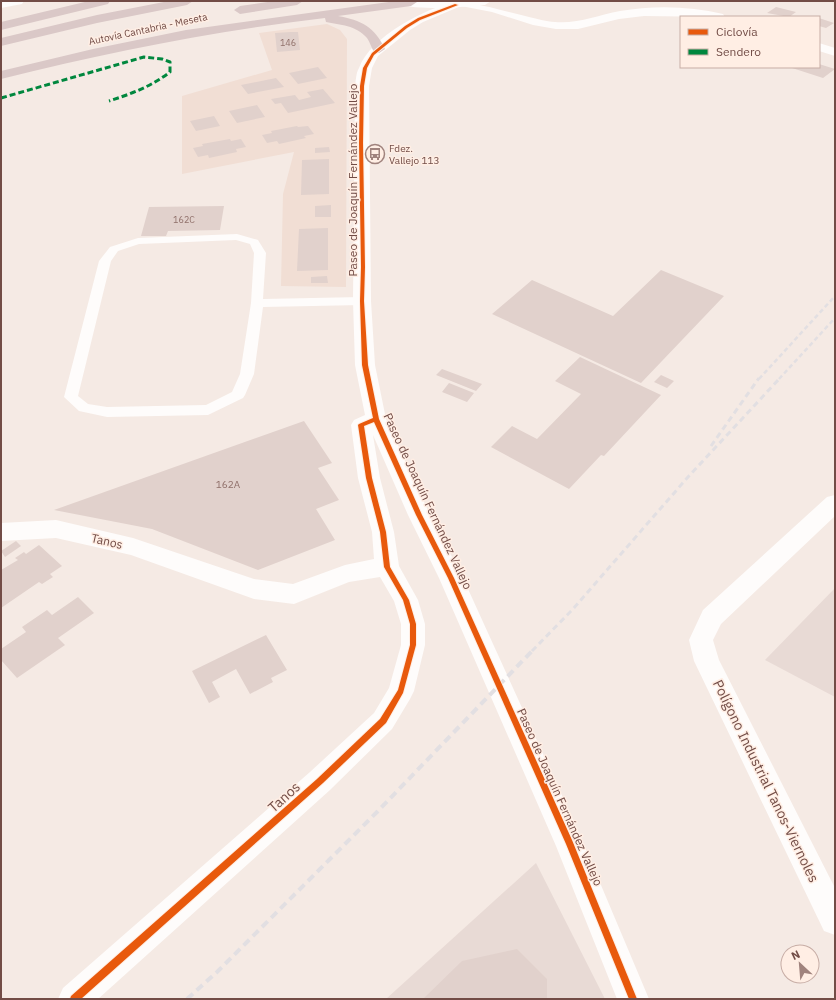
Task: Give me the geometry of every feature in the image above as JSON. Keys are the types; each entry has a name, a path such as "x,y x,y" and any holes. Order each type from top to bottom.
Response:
{"highway":[{"path":"1,26 104,1"},
{"name":"Autovía Cantabria - Meseta","path":"1,42 97,19 187,1"},
{"path":"229,12 297,1"},
{"path":"1,75 133,44 277,20 405,2"},
{"path":"277,20 322,18 352,23 370,32 374,37 378,49"},
{"path":"1,63 70,46"}],"street":[{"path":"1,4 18,1"},
{"path":"406,26 410,14 405,2 461,4 485,1"},
{"path":"508,1 510,10 515,15"},
{"path":"461,4 515,15 534,23 564,26 585,24 640,12 679,12 711,16"},
{"name":"Paseo de Joaquín Fernández Vallejo","path":"461,4 419,19 406,26 378,49 368,60 362,86 361,151 363,267 362,301 365,365 376,419 419,515 451,578 569,843 633,999"},
{"path":"820,47 835,52"},
{"path":"376,419 361,425 369,478 383,532 387,567"},
{"name":"Polígono Industrial Tanos-Viernoles","path":"835,503 712,617 702,640 707,661 835,920"},
{"name":"Tanos","path":"1,532 56,529 133,547 254,589 294,594 345,574 370,568 387,567 406,600 412,624 413,645 401,691 383,721 320,781 74,999"}],"lane":[{"path":"237,237 254,242 260,253 257,303 247,374 238,395 208,410 107,412 84,408 71,397 105,261 114,249 138,241 237,237"},
{"path":"257,303 362,301"}],"shaded area":[{"path":"327,24 340,30 347,39 346,287 281,286 283,194 294,152 182,174 182,96 272,70 259,33"},
{"path":"835,588 835,697 765,660"},
{"path":"536,863 605,999 386,999"}],"building":[{"path":"776,7 796,12 790,16 767,13"},
{"path":"820,18 834,23 826,28 820,26"},
{"path":"298,32 300,50 277,52 275,33"},
{"path":"820,64 835,69 823,78 792,68 820,68"},
{"path":"318,67 327,78 298,84 289,73"},
{"path":"276,78 284,87 248,94 241,85"},
{"path":"323,89 335,103 288,113 281,103 275,104 271,99 295,95 299,100 311,97 307,92"},
{"path":"257,105 265,117 237,123 229,111"},
{"path":"214,116 220,126 196,131 190,121"},
{"path":"297,126 308,126 314,134 304,136 306,138 279,144 277,141 267,143 262,135 272,133 271,131"},
{"path":"230,139 231,141 241,139 246,147 236,149 237,152 209,158 208,155 198,157 193,148 203,146 202,144"},
{"path":"329,147 330,152 315,153 315,148"},
{"path":"329,159 329,194 301,195 302,160"},
{"path":"331,205 331,217 315,217 315,206"},
{"path":"224,206 220,230 168,231 166,236 141,236 149,207"},
{"path":"328,228 328,270 297,271 299,229"},
{"path":"661,270 724,296 641,383 492,314 532,280 613,316"},
{"path":"327,276 328,283 311,283 311,277"},
{"path":"580,357 661,395 604,456 601,455 569,489 491,447 512,426 537,439 581,394 555,381"},
{"path":"442,369 482,384 476,391 436,375"},
{"path":"661,375 674,381 667,388 654,382"},
{"path":"449,383 474,393 467,402 442,392"},
{"path":"304,421 332,463 318,468 339,500 316,509 335,540 258,570 152,529 54,510"},
{"path":"16,541 21,546 5,557 1,551"},
{"path":"39,545 62,566 50,574 53,577 42,584 39,582 1,608 1,570 18,560 15,558 24,552 26,554"},
{"path":"78,597 94,613 58,638 65,645 17,678 1,660 1,649 26,632 22,627 47,610 52,615"},
{"path":"266,635 287,670 271,678 273,682 250,694 236,669 212,682 220,697 209,703 192,671"},
{"path":"517,949 547,979 547,999 423,999 462,961"}],"railway":[{"path":"759,379 835,296"},
{"path":"779,379 835,318"},
{"path":"711,446 759,378"},
{"path":"532,651 573,609 688,477 780,378"},
{"path":"187,999 217,972 377,812 533,650"}],"marked path":[{"path":"1,98 144,57 162,59 170,62 170,72 156,82 134,93 109,101"}],"cycle path":[{"path":"456,5 419,19 406,27 373,54 365,68 362,86 361,143 363,267 362,301 365,365 376,419 419,515 451,578 569,843 633,999"},
{"path":"74,999 320,781 383,721 401,691 413,645 413,624 406,600 387,567 383,532 369,478 361,425 376,419"}],"place":[{"name":"Fdez. Vallejo 113","path":"375,154"}]}
